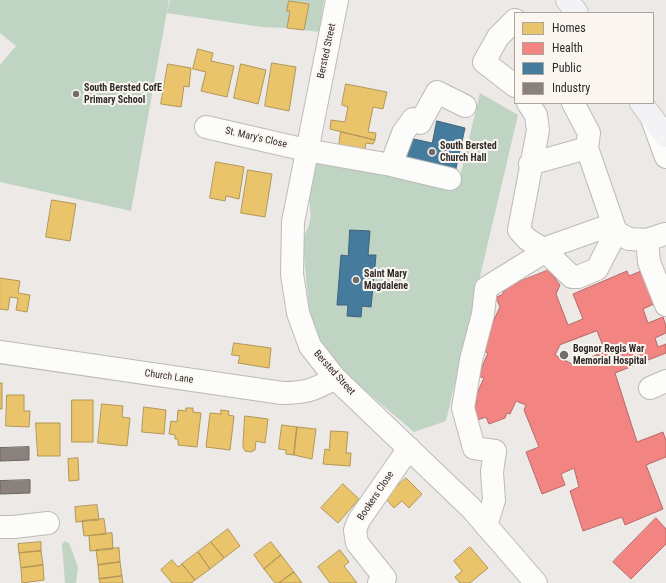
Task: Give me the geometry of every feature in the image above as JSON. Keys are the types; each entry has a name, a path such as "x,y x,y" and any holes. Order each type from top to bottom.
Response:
{"main road":[{"path":"567,0 576,12"},
{"path":"647,111 666,136"}],"street":[{"name":"Bersted Street","path":"336,0 334,18 306,150 293,222 292,274 298,313 310,346 335,378 471,508 536,583"},
{"path":"514,21 498,37 484,62 514,85"},
{"path":"391,165 403,133 412,120 420,123 437,92 465,106"},
{"path":"529,104 536,115 538,130 530,164 519,230 526,239 543,249 572,277 578,277 597,269 616,232 587,148 589,133 574,104"},
{"path":"647,111 666,157"},
{"name":"St. Mary's Close","path":"206,127 306,150 391,165 450,179"},
{"path":"530,164 587,148"},
{"path":"486,526 494,500 492,472 495,451 474,448 463,408 471,360 483,314 486,288 536,257 543,249 602,228 616,232 629,239 661,235"},
{"path":"661,235 649,262 666,305"},
{"name":"Church Lane","path":"0,352 282,393 302,393 335,378"},
{"name":"Bookers Close","path":"379,583 385,578 356,543 355,530 359,520 409,448"},
{"path":"0,527 48,523"}],"green space":[{"name":"South Bersted CofE Primary School","path":"0,0 169,0 131,211 0,182 0,65 16,46 0,33"},
{"path":"170,0 324,0 319,32 304,30 309,4 289,1 287,10 290,11 287,28 262,27 167,13"},
{"path":"480,93 518,115 446,421 414,432 374,398 333,359 322,345 314,331 305,269 304,244 311,218 309,200 310,176 318,157 458,185"},
{"path":"65,541 69,543 78,567 76,583 65,583 62,544"}],"building: Homes":[{"path":"289,1 309,4 304,30 287,28 290,11 287,11"},
{"path":"198,49 213,53 211,61 234,66 227,97 201,91 206,72 193,69"},
{"path":"272,63 296,67 289,111 265,106"},
{"path":"168,64 191,68 189,87 184,86 181,107 161,104"},
{"path":"241,64 266,70 258,104 234,98"},
{"path":"346,84 387,92 383,109 373,107 368,132 376,133 375,140 330,129 331,120 345,122 348,107 342,105"},
{"path":"341,132 375,140 373,144 366,143 364,154 339,146"},
{"path":"216,162 244,167 239,199 226,196 225,201 210,198"},
{"path":"248,170 272,174 265,217 241,213"},
{"path":"52,200 76,204 70,241 46,237"},
{"path":"0,278 20,281 18,293 30,295 27,312 16,310 18,298 10,297 8,310 0,309"},
{"path":"234,343 271,348 269,368 238,363 240,356 232,355"},
{"path":"0,383 2,383 2,409 0,409"},
{"path":"7,395 24,395 24,411 30,411 29,427 6,426"},
{"path":"72,400 93,400 93,442 72,442"},
{"path":"102,404 123,406 122,417 130,418 127,446 98,443"},
{"path":"144,407 166,410 164,434 142,432"},
{"path":"186,408 193,408 193,412 201,413 197,447 178,445 178,439 175,439 175,435 169,434 171,421 177,422 178,410 186,411"},
{"path":"221,410 229,411 228,415 234,416 230,450 206,447 210,413 221,414"},
{"path":"245,416 268,419 265,443 256,441 255,450 251,452 245,451 243,447"},
{"path":"36,423 60,423 60,456 38,456"},
{"path":"282,425 297,427 294,455 286,454 286,450 279,449"},
{"path":"297,427 316,429 312,459 294,455"},
{"path":"331,431 348,432 346,453 351,453 350,466 323,464 325,449 329,450"},
{"path":"78,458 79,480 69,481 68,459"},
{"path":"406,478 422,494 409,508 402,501 394,508 385,498"},
{"path":"343,484 359,499 338,523 321,508"},
{"path":"97,505 99,520 76,522 75,507"},
{"path":"104,519 106,534 84,536 82,521"},
{"path":"228,529 240,546 224,558 211,542"},
{"path":"112,533 113,549 90,551 89,536"},
{"path":"41,542 41,551 19,553 18,544"},
{"path":"211,542 224,558 210,569 198,552"},
{"path":"271,542 281,555 264,569 254,555"},
{"path":"470,547 488,568 470,583 460,583 455,577 462,571 454,561"},
{"path":"119,548 120,562 98,565 96,550"},
{"path":"340,550 349,562 344,566 357,583 330,583 318,567"},
{"path":"41,551 43,565 21,568 19,553"},
{"path":"198,552 210,569 195,580 182,564"},
{"path":"281,555 294,572 279,583 275,583 264,569"},
{"path":"172,560 178,567 182,564 195,580 191,583 172,583 161,570"},
{"path":"120,562 122,576 99,579 98,565"},
{"path":"43,565 44,580 22,583 21,568"},
{"path":"294,572 302,583 279,583"},
{"path":"122,576 123,583 100,583 99,579"}],"building: Health":[{"path":"549,270 560,285 556,294 568,325 583,319 573,294 627,271 629,276 641,271 654,304 643,309 648,323 663,317 666,326 666,333 655,338 658,347 666,344 666,353 615,373 637,442 663,432 666,441 666,457 646,465 663,509 625,525 622,517 583,531 570,491 579,487 574,468 561,474 565,485 542,494 526,452 539,447 524,410 526,405 516,401 510,414 507,413 505,418 489,424 486,417 472,422 470,417 477,401 474,400 484,378 478,376 488,353 480,349 500,307 496,297 502,295 506,287","holes":["597,331 605,351 574,365 555,355 560,345"]},
{"path":"656,518 666,529 666,544 631,579 613,562"}],"building: Public":[{"name":"South Bersted Church Hall","path":"437,121 465,128 455,173 403,160 409,138 432,143"},
{"name":"Saint Mary Magdalene","path":"350,230 370,231 368,255 376,255 371,307 362,306 361,317 347,316 348,305 337,305 341,255 348,256"}],"building: Industry":[{"path":"29,447 29,460 0,461 0,448"},
{"path":"30,480 30,493 0,494 0,481"}],"place":[{"name":"South Bersted CofE Primary School","path":"76,94"},
{"name":"South Bersted Church Hall","path":"432,152"},
{"name":"Saint Mary Magdalene","path":"356,280"},
{"name":"Bognor Regis War Memorial Hospital","path":"564,355"}]}
